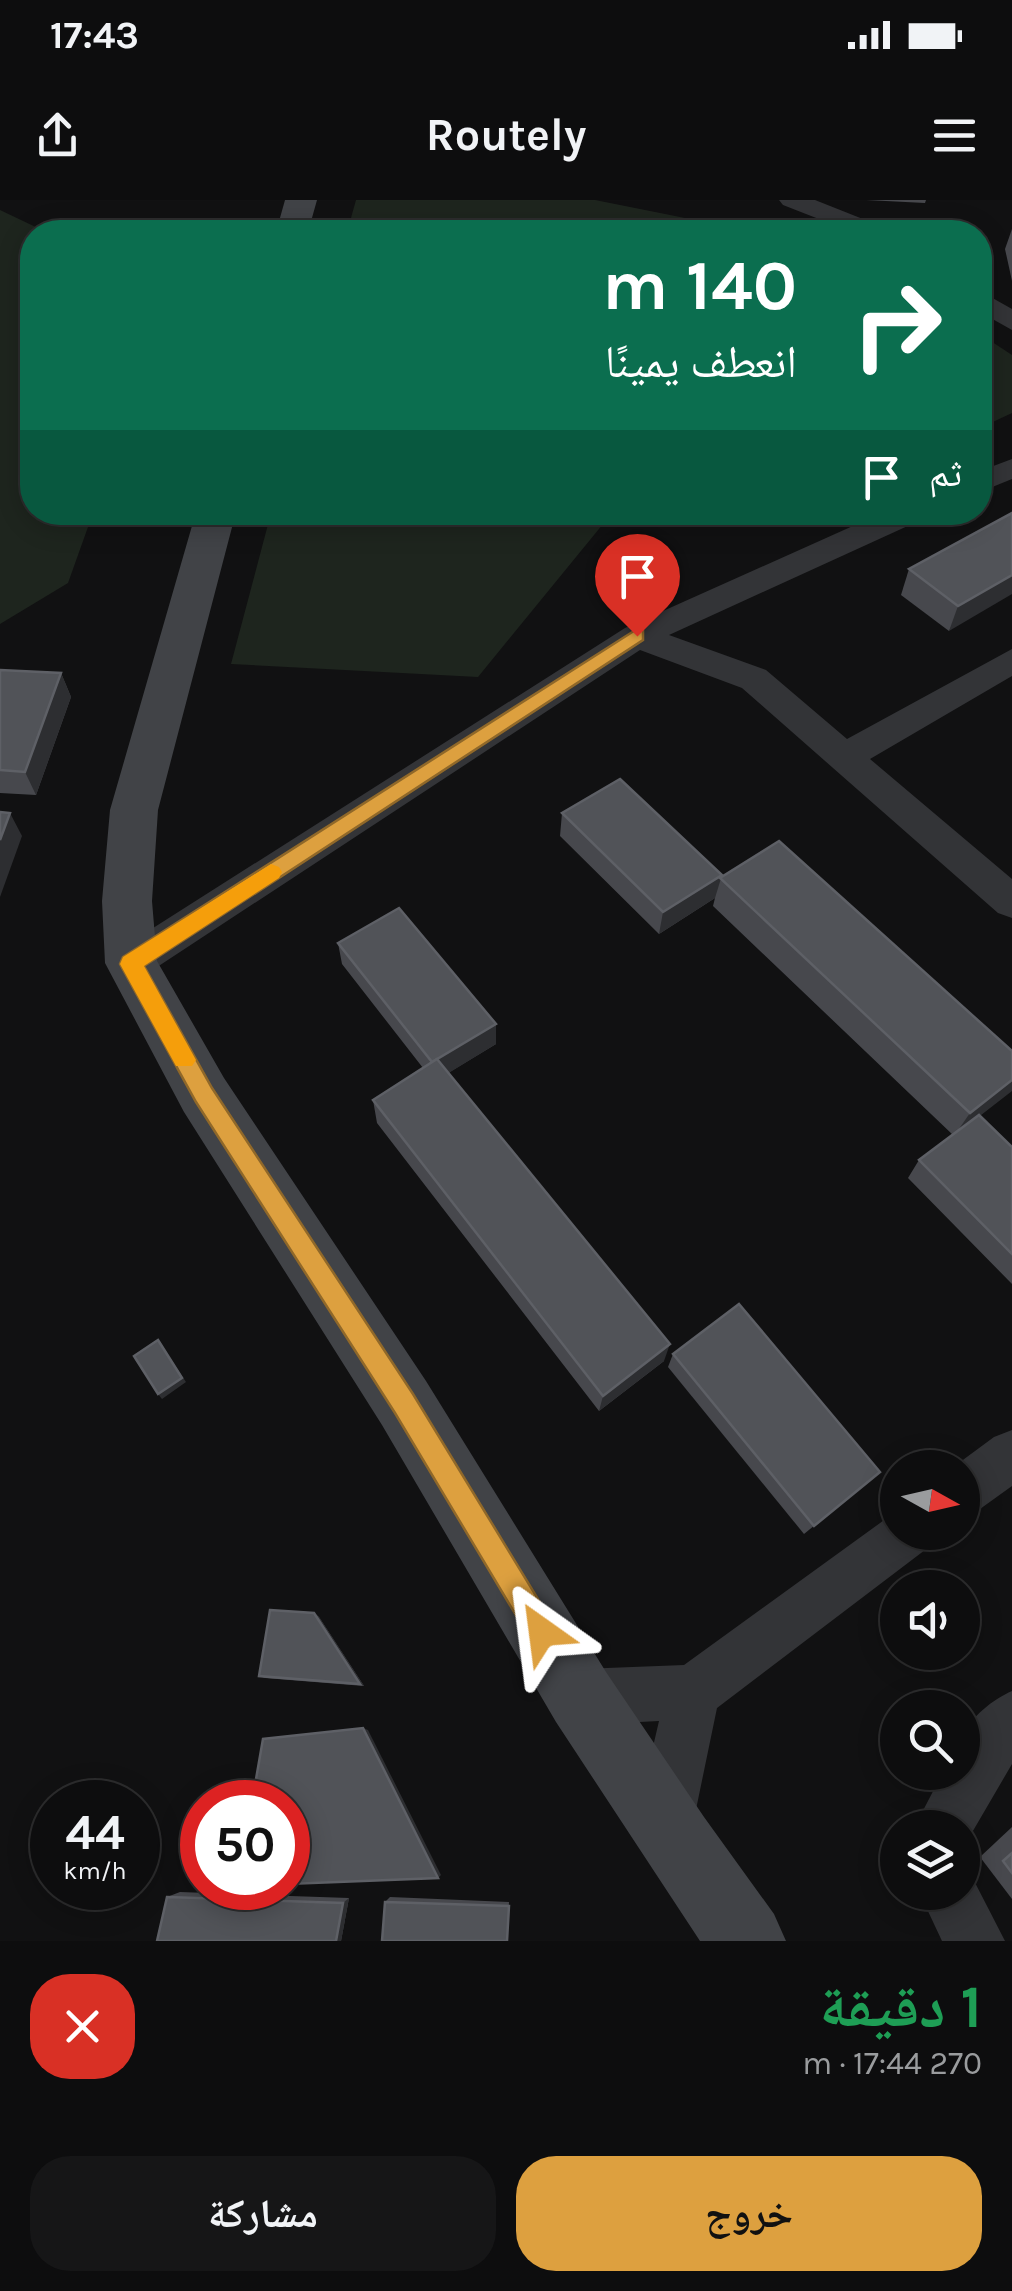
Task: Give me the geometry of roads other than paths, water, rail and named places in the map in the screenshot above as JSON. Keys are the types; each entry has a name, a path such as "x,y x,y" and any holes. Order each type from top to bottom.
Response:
{"main road":[{"path":"213,525 134,810 127,900 131,964 204,1095 404,1404 581,1698 747,1941"}],"street":[{"path":"792,200 843,220"},
{"path":"131,964 637,636 883,525"},
{"path":"637,636 754,679 1012,902"},
{"path":"844,757 1012,661"},
{"path":"980,1478 1012,1454"},
{"path":"581,1698 693,1692 883,1550"},
{"path":"664,1824 693,1692"},
{"path":"953,1810 986,1752 1012,1719"},
{"path":"958,1910 974,1941"}]}
